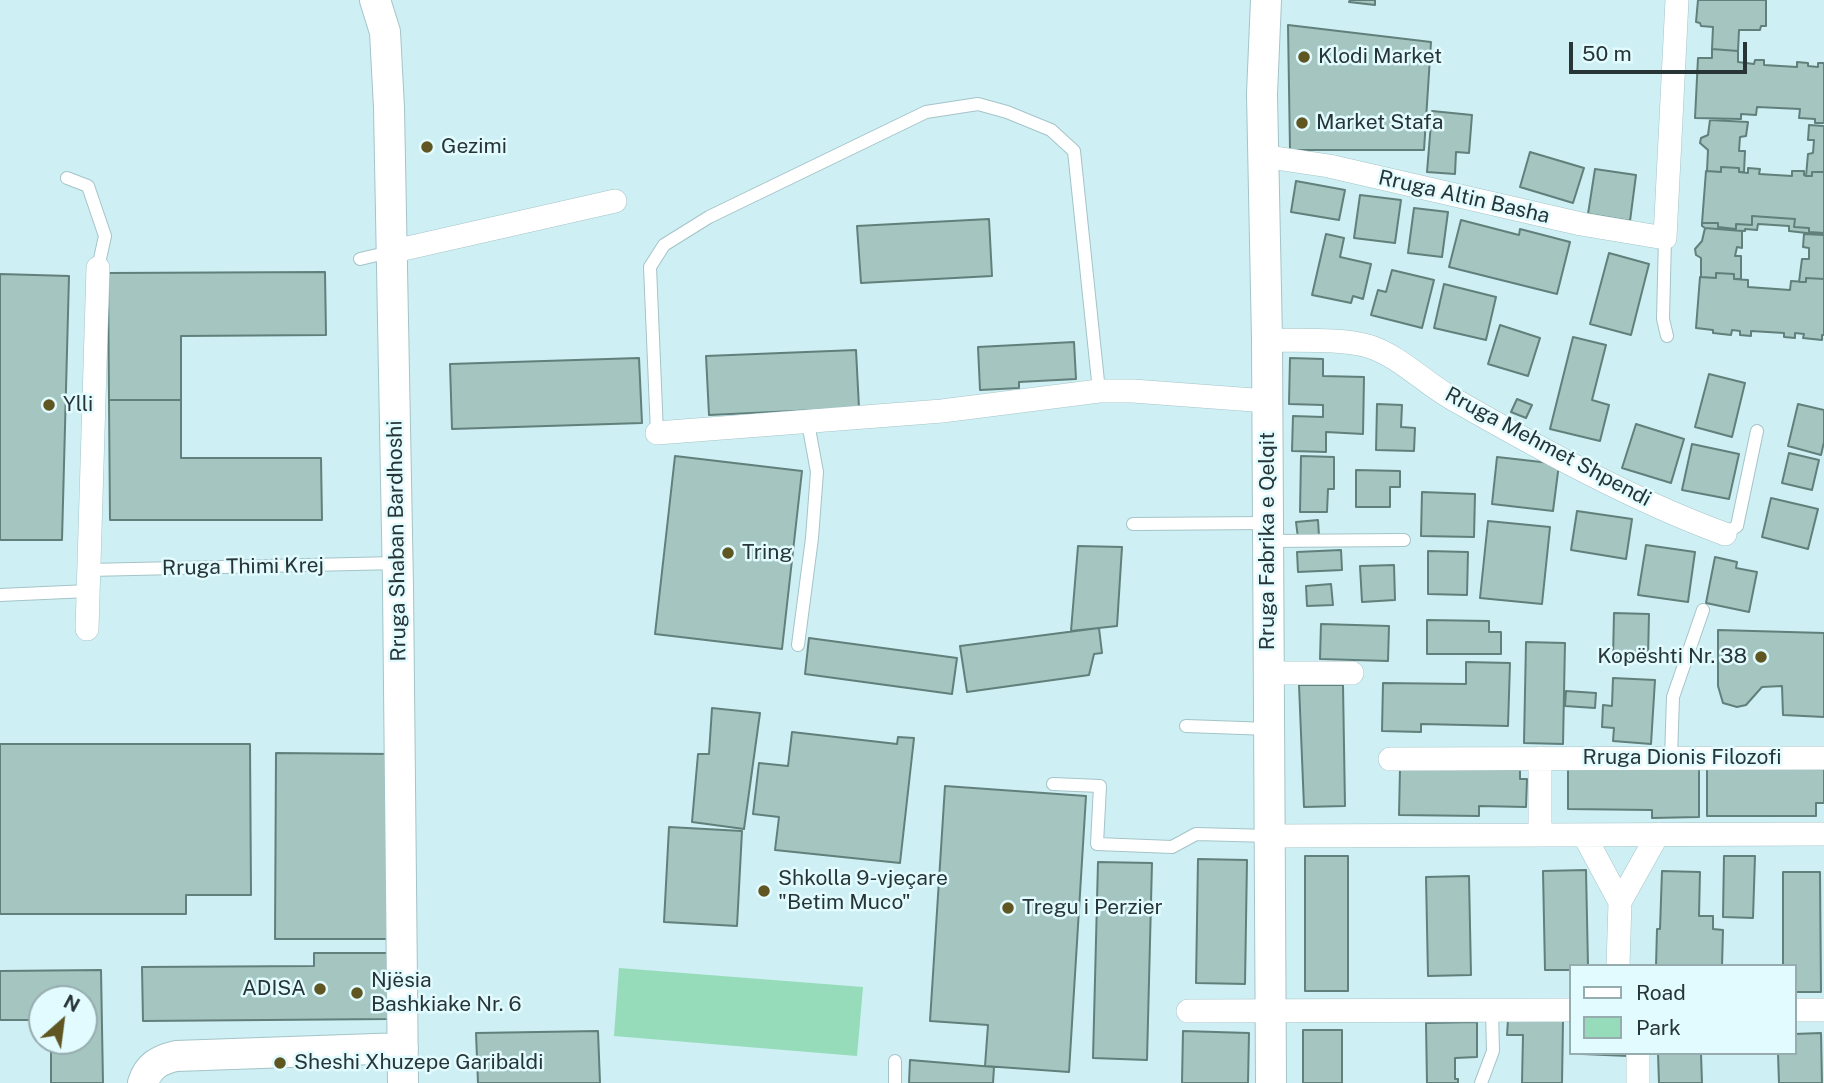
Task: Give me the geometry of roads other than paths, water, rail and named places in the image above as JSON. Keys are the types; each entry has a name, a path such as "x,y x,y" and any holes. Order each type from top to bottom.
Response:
{"street":[{"name":"Rruga Shaban Bardhoshi","path":"375,0 385,32 389,108 398,564 403,1083"},
{"name":"Rruga Fabrika e Qelqit","path":"1266,0 1262,156 1267,340 1271,1083"},
{"path":"1665,238 1677,0"},
{"name":"Rruga Altin Basha","path":"1262,156 1329,166 1581,224 1665,238"},
{"path":"390,252 615,201"},
{"path":"87,629 98,268"},
{"name":"Rruga Mehmet Shpendi","path":"1267,340 1321,341 1368,346 1449,397 1554,454 1613,484 1725,534"},
{"path":"657,433 942,411 1099,391 1267,401"},
{"path":"1269,673 1353,673"},
{"path":"1540,758 1540,835"},
{"name":"Rruga Dionis Filozofi","path":"1390,759 1824,758"},
{"path":"1618,964 1620,902 1658,834"},
{"path":"1270,835 1824,834"},
{"path":"1584,835 1620,902"},
{"path":"1188,1011 1568,1010"},
{"path":"1796,1010 1824,1010"},
{"path":"142,1083 151,1067 163,1059 176,1056 402,1048"},
{"path":"1638,1055 1638,1083"}],"lane":[{"path":"657,433 650,267 664,245 709,217 926,112 978,104 1051,130 1074,151 1099,391"},
{"path":"67,178 88,186 105,236 98,268"},
{"path":"1665,238 1663,319 1667,336"},
{"path":"360,259 390,252"},
{"path":"798,645 812,538 817,472 808,423"},
{"name":"Rruga Mehmet Shpendi","path":"1725,534 1737,526 1758,431"},
{"path":"1133,524 1404,540"},
{"name":"Rruga Thimi Krej","path":"0,595 88,581 398,564"},
{"path":"1671,758 1673,697 1703,610"},
{"path":"1186,726 1269,729"},
{"path":"1053,784 1100,786 1097,844 1172,847 1196,834 1270,835"},
{"path":"1481,1083 1493,1051 1492,1010"},
{"path":"895,1061 895,1083"}],"place":[{"name":"Klodi Market","path":"1304,57"},
{"name":"Market Stafa","path":"1302,123"},
{"name":"Gezimi","path":"427,147"},
{"name":"Ylli","path":"49,405"},
{"name":"Tring","path":"728,553"},
{"name":"Kopështi Nr. 38","path":"1761,657"},
{"name":"Shkolla 9-vjeçare \"Betim Muco\"","path":"764,891"},
{"name":"Tregu i Perzier","path":"1008,908"},
{"name":"ADISA","path":"320,989"},
{"name":"Njësia Bashkiake Nr. 6","path":"357,993"},
{"name":"Sheshi Xhuzepe Garibaldi","path":"280,1063"}]}
